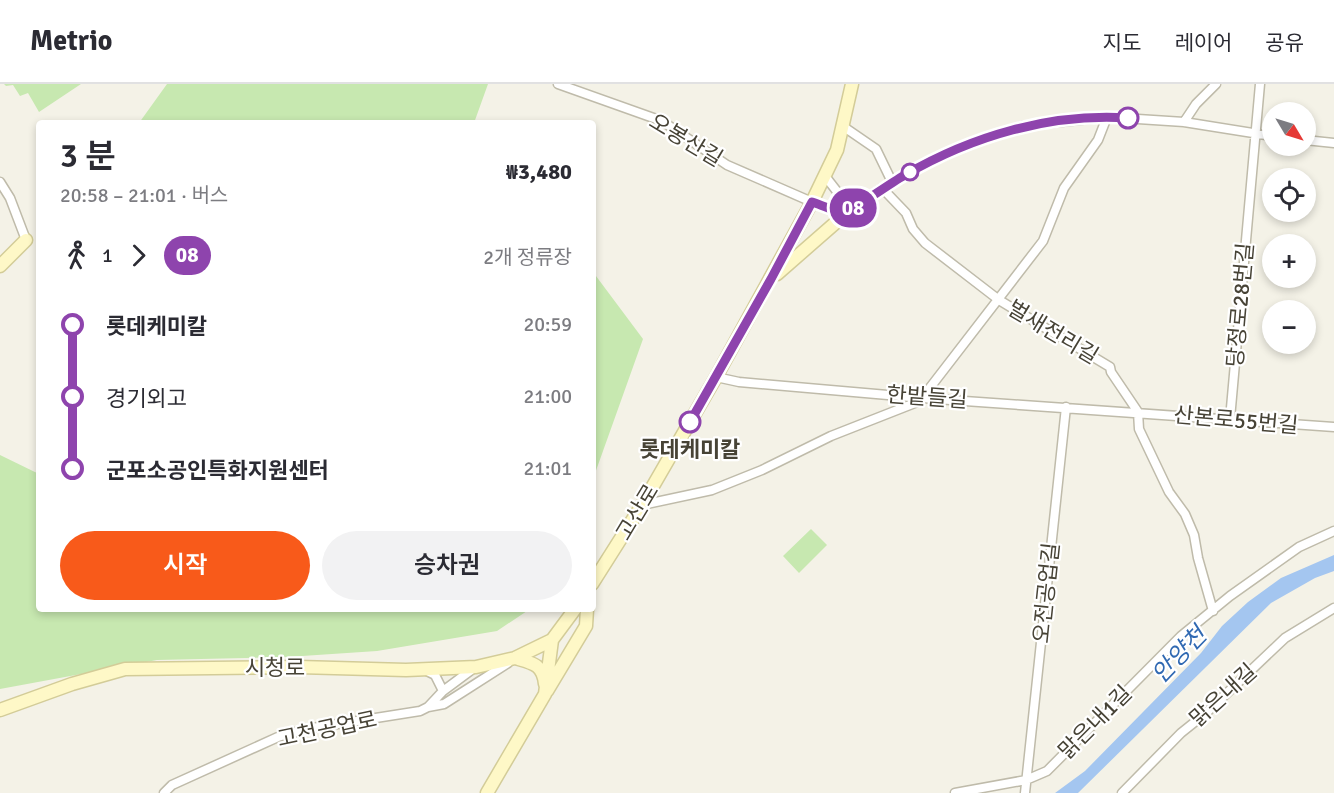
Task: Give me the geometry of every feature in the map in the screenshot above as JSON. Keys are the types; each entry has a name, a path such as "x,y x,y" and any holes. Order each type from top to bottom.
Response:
{"street":[{"name":"오봉산길","path":"558,84 662,121 728,165 812,202 838,211 849,211"},
{"name":"고산로","path":"596,578 642,505 716,377 812,202 833,159 844,127 852,84"},
{"path":"1184,122 1196,104 1216,84"},
{"name":"당정로28번길","path":"1230,419 1260,84"},
{"path":"642,505 712,490 922,398 1043,241 1064,188 1098,140 1107,117"},
{"path":"771,279 849,211 882,188 926,164 1001,132 1038,124 1107,117 1184,122 1262,134"},
{"path":"844,127 876,149 892,182"},
{"path":"1316,141 1334,143"},
{"path":"825,176 839,194 849,201 865,200"},
{"path":"0,182 10,198 26,240 0,266"},
{"name":"벌새전리길","path":"882,188 906,213 914,229 925,243 999,300 1110,367 1138,412 1139,429 1169,492 1185,514 1194,535 1213,611"},
{"name":"한밭들길","path":"716,377 740,382 922,398 1138,412"},
{"name":"오전공업길","path":"1025,793 1066,407"},
{"name":"산본로55번길","path":"1138,412 1334,427"},
{"name":"맑은내1길","path":"955,793 1026,780 1047,771 1180,636 1299,546 1334,531"},
{"name":"맑은내길","path":"1122,793 1181,733 1206,713 1285,638 1334,608"},
{"path":"545,694 552,640 573,612"},
{"path":"487,793 586,626 587,612"},
{"name":"시청로","path":"0,710 72,684 126,669 272,667 422,669 476,666 515,658 552,640"},
{"path":"515,658 532,663 544,674 545,694"},
{"name":"고천공업로","path":"164,793 172,785 278,737 306,729 420,711 444,704 515,658"},
{"path":"428,707 443,691 476,666"},
{"path":"422,669 435,675 443,691"}],"green space":[{"path":"4,84 81,84 39,112 28,93 20,96 13,85"},
{"path":"167,84 488,84 475,120 141,120"},
{"path":"596,276 643,339 596,471"},
{"path":"0,455 36,473 36,612 526,612 497,631 377,651 287,657 157,660 0,689"},
{"path":"811,529 827,545 799,573 783,556"}],"water":[{"path":"1334,555 1334,571 1315,578 1271,603 1078,793 1055,793 1085,771 1201,653 1222,626 1248,602 1281,578"}],"bus line":[{"name":"08","path":"690,422 812,202 838,211 849,211 882,188 926,164 970,144 1023,126 1102,117 1128,118"}],"place":[{"name":"롯데케미칼","path":"690,422"}],"water label":[{"name":"안양천","path":"1179,655"}]}
